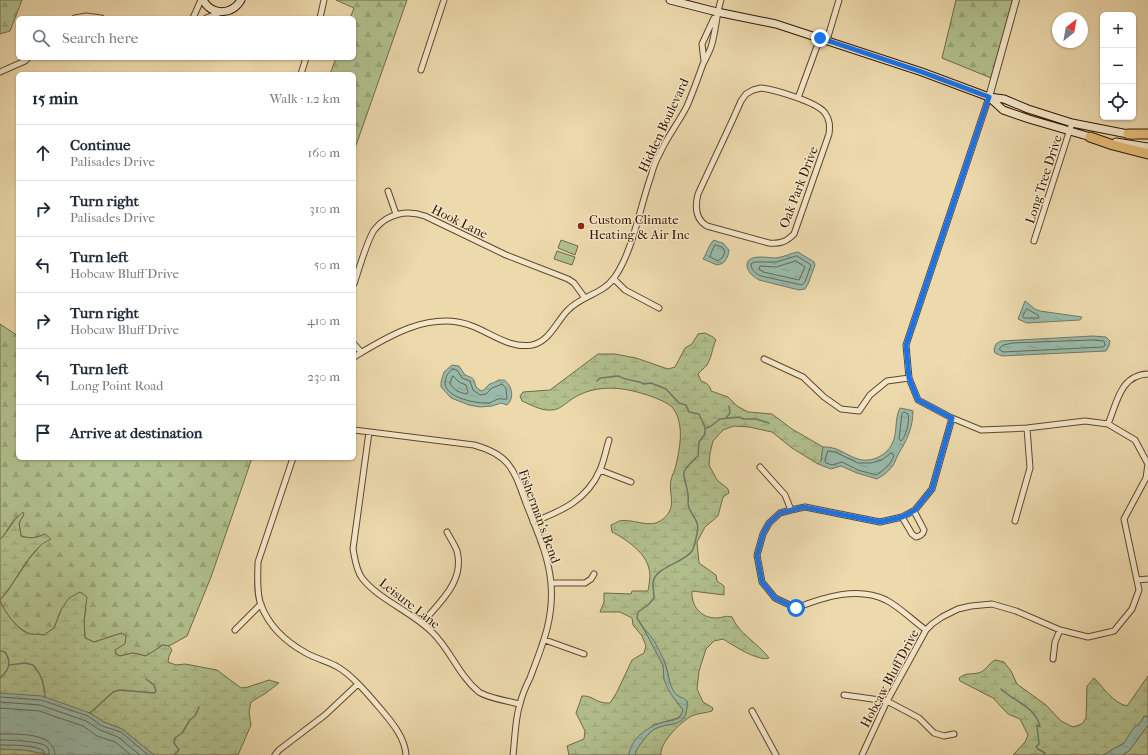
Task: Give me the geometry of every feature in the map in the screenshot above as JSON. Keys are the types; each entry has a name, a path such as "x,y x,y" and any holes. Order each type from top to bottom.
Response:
{"highway":[{"path":"1128,134 1148,136"},
{"path":"1090,137 1113,145 1148,154"}],"main road":[{"path":"202,0 214,11 223,12 248,0"},
{"path":"236,6 241,0"},
{"path":"670,0 717,12 776,24 922,72 989,97 1004,99 1028,109 1072,123 1128,134"},
{"path":"989,97 1003,110 1070,132 1148,147"}],"street":[{"path":"194,16 202,0"},
{"path":"320,16 324,0"},
{"path":"421,70 444,0"},
{"path":"717,12 721,0"},
{"path":"798,98 839,0"},
{"path":"989,97 1016,0"},
{"path":"212,16 223,12"},
{"name":"Hidden Boulevard","path":"704,61 702,44 717,12"},
{"name":"Hidden Boulevard","path":"356,356 383,339 407,328 445,321 461,322 473,326 508,343 532,345 545,339 550,334 570,307 584,298 600,291 614,278 628,249 659,153 687,106 704,61 711,47 717,12"},
{"path":"0,72 27,60"},
{"path":"302,72 305,60"},
{"name":"Oak Park Drive","path":"761,88 798,98 822,110 830,123 829,134 794,234 787,241 778,244 769,243 704,224 696,212 698,194 741,101 746,94 761,88"},
{"name":"Hobcaw Bluff Drive","path":"862,755 887,701 926,630 932,624 958,609 992,604 1016,611 1060,630 1088,637 1114,631 1132,609 1139,590 1124,519 1146,478 1148,464 1135,440 1108,424 1085,421 1027,428 981,430 952,418 918,400 909,378 906,345 989,97"},
{"name":"Long Tree Drive","path":"1034,241 1072,123"},
{"path":"388,191 396,214"},
{"name":"Hook Lane","path":"356,278 372,232 382,221 396,214 407,212 425,216 506,255 568,278 574,283 584,298"},
{"path":"614,278 625,290 659,308"},
{"path":"356,346 361,352"},
{"path":"764,359 803,377 824,397 841,409 859,411 870,395 887,381 909,378"},
{"path":"1108,424 1124,385 1132,378 1148,374"},
{"path":"926,630 887,600 870,594 843,594 796,608 775,598 762,582 757,555 763,534 769,523 780,513 804,507 880,522 902,517 914,511 932,489 952,418"},
{"path":"1015,521 1030,468 1027,428"},
{"name":"Fisherman's Bend","path":"356,430 474,445 492,450 501,456 512,471 543,549 551,583 552,603 545,640 519,704 513,755"},
{"name":"Leisure Lane","path":"369,432 354,549 356,566 362,577 374,591 422,623 437,638 455,661 468,682 480,693 519,704"},
{"path":"533,522 565,509 579,499 592,484 600,470 609,440"},
{"path":"292,460 258,562 257,579 261,604 268,619 290,644 337,666 358,684 386,715 400,735 406,755"},
{"path":"760,467 785,495 791,510"},
{"path":"600,470 631,482"},
{"path":"902,517 912,534 916,537 920,536 924,530 914,511"},
{"path":"422,623 448,593 457,576 459,564 456,550 447,532"},
{"path":"551,583 585,583 591,579 594,574"},
{"path":"1137,580 1148,579"},
{"path":"235,630 261,604"},
{"path":"1053,659 1055,642 1060,630"},
{"path":"545,640 584,654"},
{"path":"275,755 279,750 325,715 358,684"},
{"path":"844,695 887,701 919,718 934,733 944,736 954,734"},
{"path":"752,711 776,755"}],"green space":[{"path":"0,0 22,0 10,31 0,34"},
{"path":"336,0 407,0 356,145 356,72 331,72 335,60 356,60 356,16 351,16 354,8"},
{"path":"956,0 1013,0 991,78 942,58"},
{"path":"561,240 578,246 575,255 558,248"},
{"path":"557,251 575,257 572,265 554,259"},
{"path":"0,324 16,335 16,460 251,460 211,577 187,636 169,646 163,645 146,656 133,653 120,656 116,654 115,650 120,646 122,633 94,642 85,638 84,621 86,608 62,608 54,628 44,635 31,634 19,628 4,609 0,600 40,546 45,534 33,538 21,536 19,523 24,514 15,518 0,539"},
{"path":"705,333 716,340 709,362 698,374 701,381 708,384 711,391 728,397 737,406 748,412 772,414 792,429 823,447 821,461 818,464 792,448 772,432 749,427 734,426 723,430 713,441 709,465 717,480 728,489 729,493 723,497 718,516 705,527 697,542 699,563 716,575 717,581 724,586 724,595 692,591 693,601 698,610 705,616 716,618 727,616 732,617 739,628 769,658 759,658 739,649 723,639 714,641 706,649 699,671 697,689 703,702 713,708 712,711 689,717 678,726 664,744 661,750 661,755 635,755 639,746 653,730 681,721 684,717 687,701 675,693 672,689 665,663 656,646 645,631 663,665 664,679 676,701 683,710 682,713 678,718 653,725 629,753 629,755 569,755 567,746 584,739 585,731 576,713 582,696 605,703 610,703 617,692 632,660 644,653 646,646 642,636 633,625 632,618 620,612 600,612 604,602 604,593 631,594 632,591 648,591 650,577 650,571 644,557 635,547 612,532 611,525 619,521 653,524 663,519 668,514 672,500 670,485 679,451 679,420 669,404 659,399 625,389 609,388 586,392 555,410 545,410 531,405 522,401 520,396 523,392 550,390 598,354 615,354 636,358 668,369 675,367 685,348 692,344 698,334"},
{"path":"23,512 24,514 19,523 21,536 33,538 45,534 51,539 42,544 34,552 0,600 0,539 16,518"},
{"path":"80,592 87,597 84,621 85,638 94,642 122,633 126,636 125,644 115,650 116,654 120,656 133,653 146,656 163,645 169,646 172,650 168,662 176,665 185,664 217,670 241,688 269,680 279,683 251,702 249,712 251,725 238,755 154,755 122,729 104,722 90,713 0,693 0,601 11,619 23,631 29,634 44,635 54,628 62,608 69,598"},
{"path":"995,660 1004,662 1011,671 1017,684 1046,705 1061,721 1073,727 1082,724 1086,718 1087,686 1094,678 1109,695 1127,706 1148,676 1148,717 1144,716 1142,721 1133,729 1124,743 1103,755 1013,755 1025,742 1028,735 1020,719 1008,714 993,698 960,681 959,678 966,674 975,674 980,672"},
{"path":"1148,725 1148,755 1122,755 1129,751"},
{"path":"0,749 25,750 49,755 0,755"}],"water":[{"path":"714,240 723,243 729,250 726,260 717,265 703,259"},
{"path":"798,252 814,262 815,265 805,289 799,290 759,280 749,271 747,266 750,259 758,257 776,258"},
{"path":"1025,301 1040,311 1082,317 1080,320 1027,323 1018,319"},
{"path":"1093,336 1106,337 1110,341 1106,351 1002,356 995,353 994,349 996,344 1001,341"},
{"path":"452,365 459,366 465,375 473,378 476,387 481,391 498,380 504,380 511,388 511,399 507,405 501,403 492,406 480,407 469,405 451,398 441,387 441,382 444,372"},
{"path":"900,408 913,411 911,428 893,465 883,476 877,479 841,466 831,469 818,464 821,461 823,447 833,448 863,460 878,458 886,452 894,440 897,417"},
{"path":"644,629 654,641 660,652 673,690 676,694 687,701 686,710 681,721 653,730 639,746 635,755 629,755 632,744 640,735 656,725 679,718 683,710 667,687 664,679 663,665"},
{"path":"0,693 42,696 90,713 104,722 122,729 154,755 50,755 25,750 0,749"},
{"path":"1144,716 1148,717 1148,725 1129,751 1122,755 1103,755 1124,743 1133,729 1142,721"}],"waterway":[{"path":"597,381 600,378 619,376 644,384 651,383 666,389 679,403 686,405 689,412 699,414 705,427 705,434 699,442 698,456 684,471 688,495 688,506 698,526 695,544 692,551 683,559 658,573 653,583 654,598 649,604 638,612 637,618 644,629"},
{"path":"726,418 730,413 729,406"},
{"path":"706,428 720,419 739,417 744,419 756,419 769,423"},
{"path":"0,651 5,652 9,663 6,672 0,678"},
{"path":"10,665 25,663 33,665 39,672 45,697"},
{"path":"90,713 113,692 120,690 154,693 156,691 154,685 146,679"},
{"path":"1001,689 1030,710 1038,720 1040,727 1037,725 1039,744 1036,747 1045,753 1043,755"},
{"path":"174,755 179,750 174,743 175,738 182,733 190,720 195,716 199,707"}],"place":[{"name":"Custom Climate Heating & Air Inc","path":"581,226"}],"route":[{"path":"796,608 775,598 762,582 757,555 763,534 769,523 780,513 804,507 880,522 902,517 915,510 932,489 952,418 918,400 909,378 906,345 989,97 922,72 820,38"}]}
